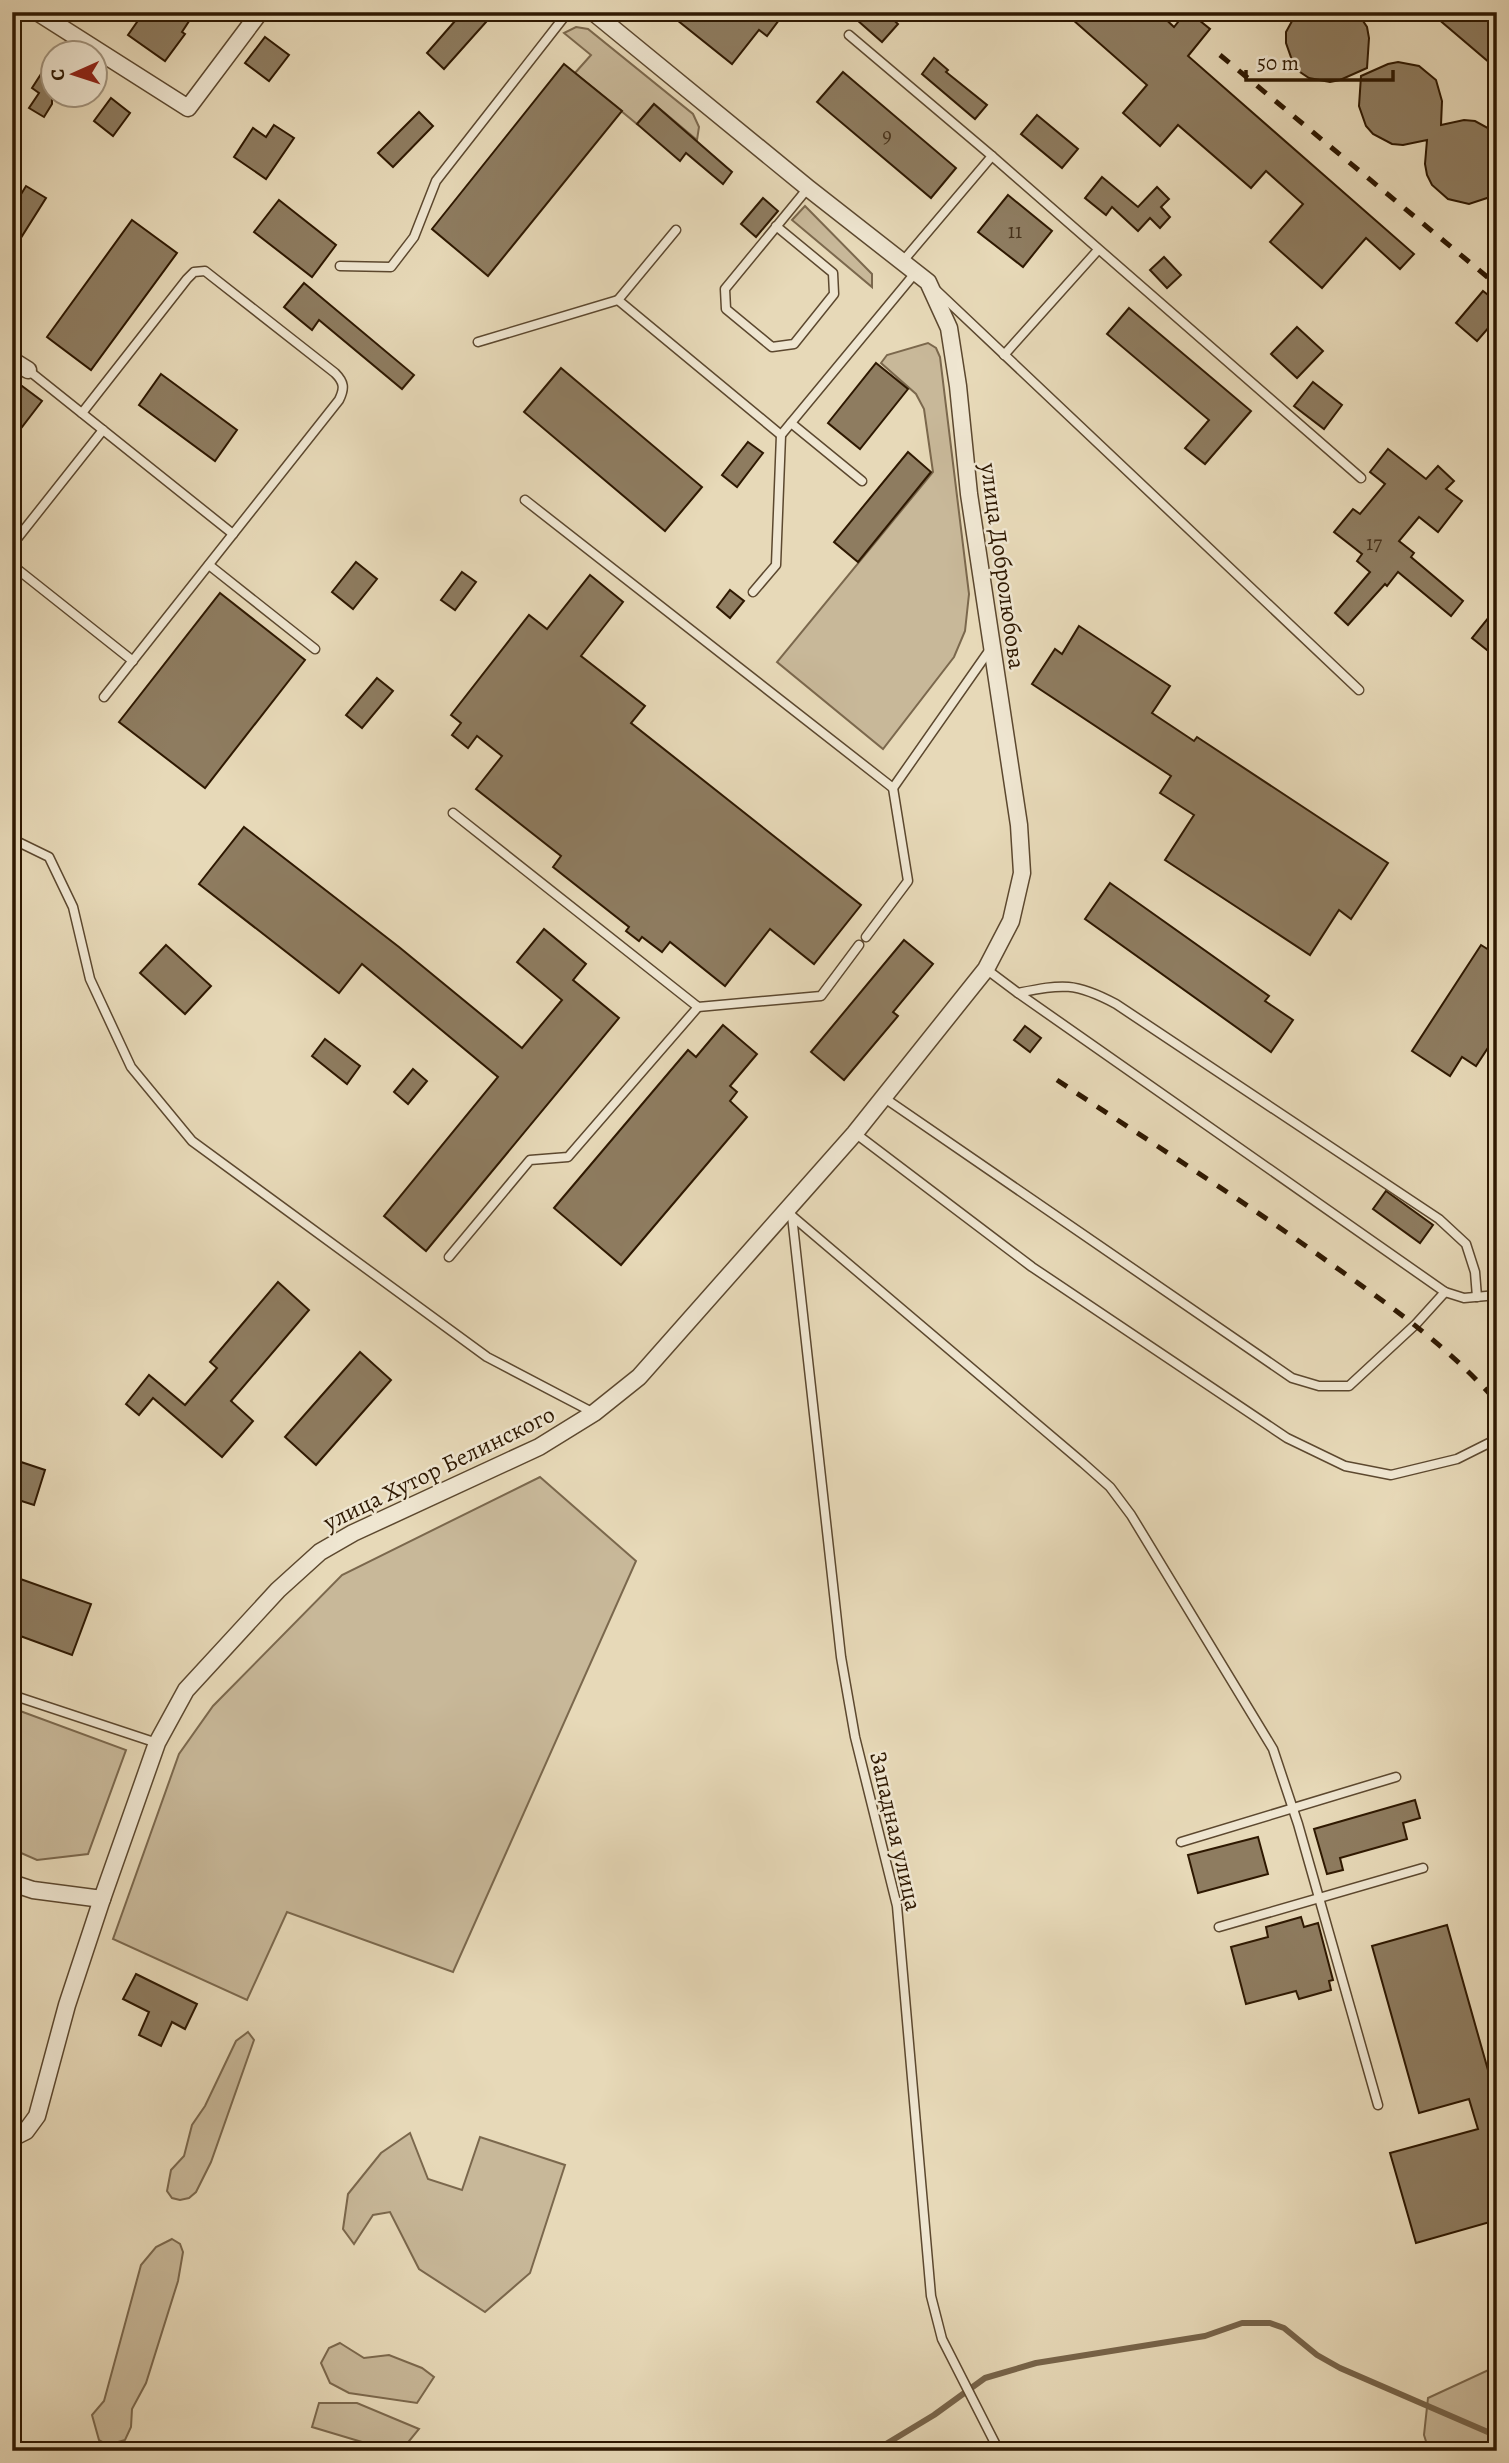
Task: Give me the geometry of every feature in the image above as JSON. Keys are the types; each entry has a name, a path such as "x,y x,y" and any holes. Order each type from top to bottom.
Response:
{"street":[{"path":"37,12 188,108 260,12"},
{"name":"улица Добролюбова","path":"593,12 915,272 948,328 958,386 969,494 1019,825 1022,873 1011,921 986,969 789,1213"},
{"path":"12,360 28,370"},
{"name":"улица Хутор Белинского","path":"12,2138 26,2131 37,2116 67,2006 102,1899 157,1743 186,1690 278,1590 320,1552 353,1533 539,1447 594,1413 639,1377 789,1213"},
{"path":"12,1883 33,1890 102,1899"}],"lane":[{"path":"340,266 391,267 414,237 436,181 568,12"},
{"path":"849,35 1361,478"},
{"path":"753,592 776,565 781,435 915,272 992,156"},
{"path":"776,226 833,273 834,294 794,344 772,347 726,309 725,289 776,226 808,188"},
{"path":"478,342 618,300 676,230"},
{"path":"1004,355 1098,250"},
{"path":"82,413 194,272 205,271 335,373 342,380 344,390 339,400 104,697"},
{"path":"915,272 1359,690"},
{"path":"618,300 781,435"},
{"path":"28,370 233,534"},
{"path":"791,423 862,481"},
{"path":"12,545 103,430"},
{"path":"525,500 893,788 908,881 866,937"},
{"path":"12,565 133,661"},
{"path":"209,565 314,649"},
{"path":"893,788 991,648"},
{"path":"453,813 698,1007 821,996 859,945"},
{"path":"12,839 19,840 49,857 73,907 90,979 131,1067 192,1141 487,1357 594,1413"},
{"path":"986,969 1444,1292 1464,1298 1497,1295"},
{"path":"1018,993 1060,985 1089,989 1139,1019 1439,1219 1466,1244 1475,1272 1477,1297"},
{"path":"449,1257 530,1160 568,1157 698,1007"},
{"path":"883,1097 1292,1378 1319,1386 1349,1386 1416,1325 1444,1292"},
{"path":"855,1133 1032,1267 1298,1444 1345,1466 1391,1475 1457,1459 1497,1439"},
{"path":"789,1213 1111,1488 1131,1515 1273,1749 1293,1808 1378,2105"},
{"name":"Западная улица","path":"789,1213 841,1657 855,1737 897,1906 931,2296 942,2339 999,2451"},
{"path":"12,1695 157,1743"},
{"path":"1181,1842 1396,1777"},
{"path":"1219,1927 1423,1868"}],"shaded area":[{"path":"576,27 588,29 693,114 699,127 697,140 654,104 637,124 575,73 591,55 564,33"},
{"path":"805,206 872,274 872,287 792,220"},
{"path":"928,343 936,348 940,357 969,594 965,631 954,657 883,749 777,662 933,472 924,409 916,394 881,363 887,355"},
{"path":"540,1477 636,1561 453,1972 287,1912 247,2000 113,1939 179,1754 213,1706 342,1575"},
{"path":"12,1708 126,1750 88,1854 37,1860 12,1849"},
{"path":"248,2032 254,2040 211,2162 196,2192 189,2198 172,2198 167,2191 171,2170 184,2156 192,2125 205,2106 236,2041"},
{"path":"410,2133 428,2179 462,2190 480,2137 565,2165 530,2273 485,2312 419,2269 390,2212 373,2215 354,2244 343,2229 348,2194 381,2153"},
{"path":"172,2239 180,2244 183,2252 178,2281 146,2383 132,2409 131,2427 125,2440 108,2445 99,2440 92,2415 104,2401 141,2265 156,2247"},
{"path":"340,2343 364,2358 389,2355 422,2368 434,2377 417,2403 349,2393 330,2383 321,2363 329,2348"},
{"path":"1497,2366 1497,2439 1487,2451 1429,2451 1424,2435 1428,2398"},
{"path":"319,2403 357,2403 419,2429 401,2451 392,2451 312,2427"}],"building":[{"path":"144,12 195,12 182,32 185,34 165,61 128,35"},
{"path":"445,12 495,12 444,69 427,53 455,21"},
{"path":"667,12 785,12 767,36 759,30 732,64"},
{"path":"848,12 885,12 898,24 882,42"},
{"path":"1064,12 1158,12 1174,27 1186,12 1189,12 1210,29 1188,56 1414,254 1400,269 1366,238 1322,288 1270,242 1303,204 1266,171 1251,188 1178,125 1160,146 1123,113 1147,85"},
{"path":"1297,12 1357,12 1367,27 1369,38 1367,68 1330,82 1309,78 1300,72 1293,63 1286,43 1286,32"},
{"path":"1430,12 1497,12 1497,69"},
{"path":"265,37 289,55 269,81 245,63"},
{"path":"934,58 948,70 946,72 987,105 975,119 922,74"},
{"path":"1398,62 1419,66 1436,80 1442,101 1441,125 1464,120 1475,121 1497,133 1497,191 1490,197 1469,204 1448,199 1432,185 1427,175 1427,140 1403,145 1392,144 1373,134 1366,126 1359,106 1361,76"},
{"path":"564,64 622,111 488,276 432,229"},
{"path":"843,72 956,168 931,198 817,102"},
{"path":"38,79 38,92 32,88"},
{"path":"38,94 38,108 50,108 44,117 29,108"},
{"path":"111,98 130,113 113,136 94,121 104,108 108,108"},
{"path":"654,104 732,172 723,184 686,153 680,161 637,124"},
{"path":"419,112 433,126 393,167 378,153"},
{"path":"1037,115 1078,149 1062,168 1021,134"},
{"path":"274,125 294,138 266,179 234,157 253,128 266,137"},
{"path":"1102,177 1138,207 1157,187 1169,199 1161,207 1170,217 1160,228 1150,218 1138,231 1112,207 1106,215 1085,198"},
{"path":"26,186 46,198 12,252 12,209"},
{"path":"1008,195 1052,231 1023,267 978,232"},
{"path":"763,198 778,211 756,237 741,224"},
{"path":"279,200 336,245 312,277 254,232"},
{"path":"132,220 177,253 91,370 47,337"},
{"path":"1164,257 1181,275 1167,288 1150,270"},
{"path":"304,283 414,375 402,389 319,320 312,330 284,307"},
{"path":"1483,291 1497,302 1497,318 1477,341 1456,323"},
{"path":"1129,308 1251,411 1205,464 1185,448 1209,420 1107,334"},
{"path":"1297,327 1323,351 1297,378 1271,354"},
{"path":"876,363 908,389 860,449 828,423"},
{"path":"561,368 702,487 665,531 524,412"},
{"path":"161,374 237,430 215,461 139,405"},
{"path":"1313,382 1342,405 1324,429 1294,406"},
{"path":"18,383 42,401 12,440 12,391"},
{"path":"748,442 763,453 737,487 722,475"},
{"path":"1388,449 1426,479 1438,466 1454,481 1446,489 1462,501 1438,532 1419,517 1399,541 1414,553 1411,557 1463,601 1451,616 1398,572 1348,625 1335,613 1370,572 1357,561 1362,554 1334,532 1353,509 1360,514 1385,484 1370,472"},
{"path":"908,452 931,472 858,562 834,542"},
{"path":"356,562 377,579 353,609 332,592"},
{"path":"462,572 476,582 455,610 441,600"},
{"path":"590,575 623,602 581,656 645,706 631,723 861,905 814,964 770,929 725,986 670,942 662,952 642,937 639,941 626,931 629,927 553,867 561,856 476,789 502,756 477,736 468,748 452,735 461,723 451,715 529,615 547,629"},
{"path":"730,590 744,601 730,618 717,607"},
{"path":"220,593 305,660 205,788 119,722"},
{"path":"1497,607 1497,658 1472,638"},
{"path":"1079,626 1170,686 1152,713 1194,741 1197,737 1388,863 1351,919 1339,910 1310,955 1165,860 1194,815 1160,793 1171,776 1032,684 1055,649 1062,654"},
{"path":"377,678 393,691 362,728 346,715"},
{"path":"244,827 399,947 522,1048 562,1000 517,962 544,929 586,964 573,980 619,1018 426,1251 384,1216 498,1077 362,964 339,993 199,884"},
{"path":"1110,883 1269,996 1265,1001 1293,1020 1271,1052 1085,919"},
{"path":"904,940 933,964 893,1012 898,1016 844,1080 811,1052"},
{"path":"166,945 211,986 185,1014 140,973"},
{"path":"1481,945 1497,955 1497,1034 1476,1066 1462,1057 1450,1076 1412,1051"},
{"path":"723,1025 757,1054 730,1086 737,1092 730,1101 747,1117 621,1265 554,1208 688,1050 696,1057"},
{"path":"1025,1026 1041,1038 1030,1052 1014,1040"},
{"path":"325,1039 360,1066 347,1084 312,1056"},
{"path":"413,1069 427,1081 408,1104 394,1092"},
{"path":"1386,1191 1433,1225 1420,1243 1373,1209"},
{"path":"278,1282 309,1310 231,1401 253,1421 222,1457 153,1398 139,1415 126,1404 149,1375 185,1405 217,1368 210,1362"},
{"path":"360,1352 391,1380 316,1465 285,1437"},
{"path":"12,1459 45,1470 34,1505 12,1498"},
{"path":"12,1576 91,1604 72,1655 12,1633"},
{"path":"1415,1800 1420,1818 1403,1823 1407,1839 1340,1858 1343,1870 1327,1874 1314,1829"},
{"path":"1258,1837 1268,1874 1198,1893 1188,1855"},
{"path":"1301,1917 1304,1927 1318,1923 1333,1980 1329,1981 1331,1990 1299,1999 1296,1991 1246,2004 1231,1947 1268,1937 1266,1927"},
{"path":"1447,1925 1497,2102 1497,2220 1416,2243 1390,2153 1478,2129 1469,2099 1419,2113 1372,1946"},
{"path":"136,1974 197,2004 185,2029 172,2022 161,2046 139,2035 149,2012 123,1999"}],"waterway":[{"path":"865,2451 886,2444 934,2415 985,2378 1036,2363 1205,2336 1242,2323 1270,2323 1284,2328 1317,2355 1340,2368 1497,2436"},
{"path":"803,2451 820,2451"}],"railway":[{"path":"1220,55 1497,285"},
{"path":"1057,1080 1266,1218 1377,1297 1440,1346 1497,1402"}]}
